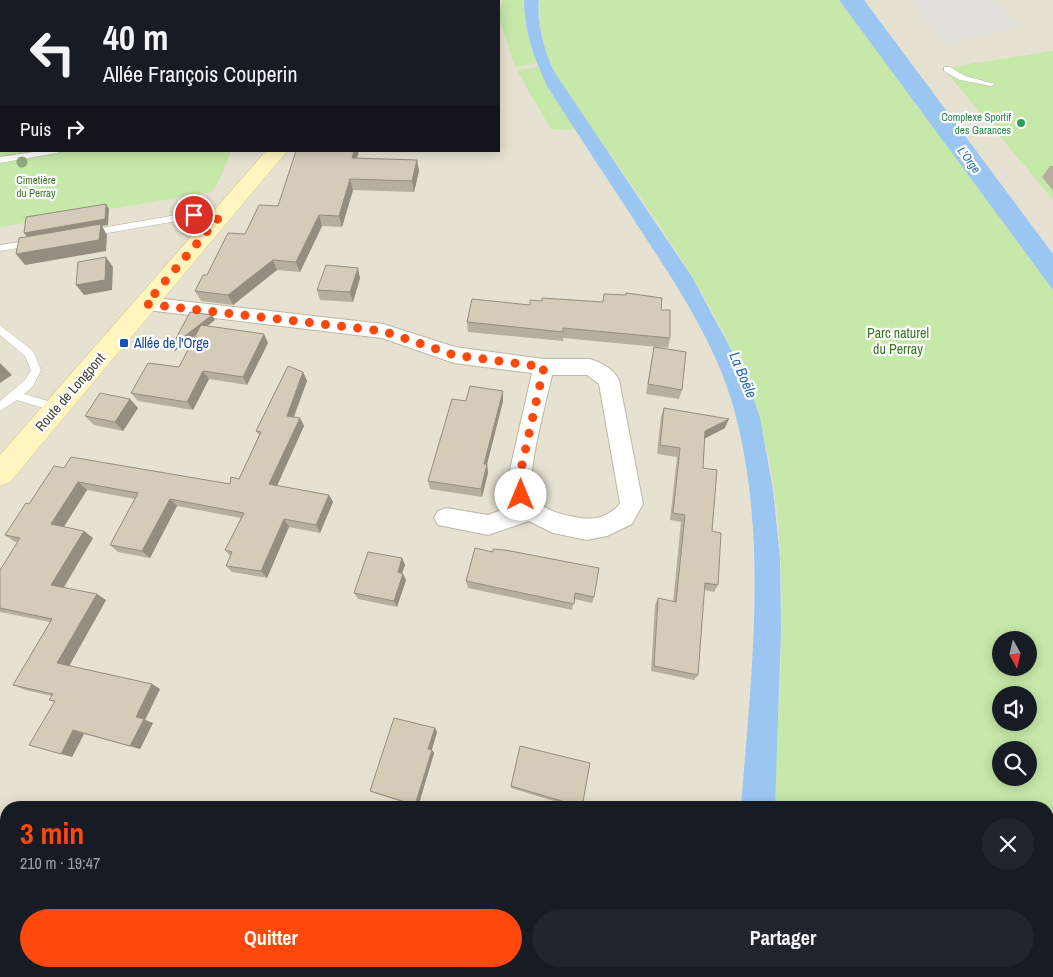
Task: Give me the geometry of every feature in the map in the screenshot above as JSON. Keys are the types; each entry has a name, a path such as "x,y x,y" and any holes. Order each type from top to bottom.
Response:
{"main road":[{"name":"Route de Longpont","path":"0,474 276,152"}],"street":[{"path":"146,304 383,331 454,355 544,367 590,367 600,372 609,380 632,504 624,517 608,526 587,530 553,523 531,510 521,495 520,474 544,367"},
{"path":"446,518 488,525 531,510"}],"lane":[{"path":"947,69 963,78 991,84"},
{"path":"0,160 50,152"},
{"path":"78,235 194,215 221,215"},
{"path":"0,248 39,242"},
{"path":"0,329 29,354 36,370 29,383 0,407"},
{"path":"15,395 57,408"}],"shaded area":[{"path":"500,0 1053,0 1053,801 0,801 0,152 500,152"},
{"path":"910,0 994,0 1022,27 943,44"}],"green space":[{"path":"502,0 524,0 527,32 537,63 515,67 500,21"},
{"name":"Parc naturel du Perray","path":"540,0 839,0 1053,290 1053,801 774,801 781,658 782,607 780,557 769,458 757,410 740,366 702,293 644,202 562,86 552,66 542,33 539,11"},
{"name":"Complexe Sportif des Garances","path":"1053,51 1053,200 943,68"},
{"path":"538,67 547,86 575,130 551,129 517,71"},
{"name":"Cimetière du Perray","path":"0,152 231,152 212,192 0,227"}],"water":[{"name":"La Boële","path":"524,0 539,0 538,9 542,38 555,73 692,277 745,375 760,418 773,489 780,558 781,631 775,801 741,801 752,658 754,557 751,507 745,458 734,409 717,361 693,314 666,269 547,86 531,44 524,11"},
{"name":"L'Orge","path":"839,0 864,0 1053,254 1053,290"}],"building":[{"path":"296,152 354,152 352,158 417,160 412,181 350,179 339,216 319,215 296,262 273,260 228,295 195,291 203,275 207,275 228,233 245,234 259,205 278,206"},
{"path":"106,204 105,219 24,233 26,217"},
{"path":"101,224 99,240 16,254 19,238"},
{"path":"106,257 105,280 76,285 78,262"},
{"path":"326,265 358,268 350,292 317,290"},
{"path":"626,293 662,298 661,310 670,310 670,338 563,328 563,332 467,322 472,299 530,305 530,300 542,301 542,298 603,302 604,294 626,295"},
{"path":"190,312 212,315 172,346"},
{"path":"201,325 264,334 243,377 203,371 187,402 131,393 148,363 179,367"},
{"path":"654,347 686,352 682,390 648,384"},
{"path":"288,366 303,372 287,416 300,418 269,484 329,495 316,525 284,519 261,571 226,566 232,552 225,550 244,513 170,499 142,551 110,545 138,493 78,482 51,524 84,531 51,585 97,594 57,663 152,684 136,717 144,719 130,746 73,730 61,754 29,745 55,701 49,700 53,694 13,685 52,619 0,608 0,570 20,538 5,535 26,503 29,504 54,466 64,468 71,457 230,484 231,477 239,479 261,432 256,431"},
{"path":"470,386 503,391 484,464 487,464 481,489 428,481 452,399 466,401"},
{"path":"100,393 130,399 115,422 85,416"},
{"path":"664,408 729,419 705,431 703,468 717,470 712,531 721,533 718,585 705,583 698,675 654,666 658,598 676,602 685,515 673,513 680,448 660,445"},
{"path":"475,548 493,552 493,549 505,550 599,568 594,597 575,593 574,604 466,581"},
{"path":"368,552 402,558 398,572 403,574 394,601 354,593"},
{"path":"394,718 435,728 428,749 432,750 416,801 402,801 370,791"},
{"path":"520,746 590,763 583,801 562,801 511,786"}],"place":[{"name":"Complexe Sportif des Garances","path":"1021,123"},
{"name":"Allée de l'Orge","path":"124,343"}],"route":[{"path":"194,215 221,215 146,304 383,331 454,355 544,367 520,474 521,495"}]}
